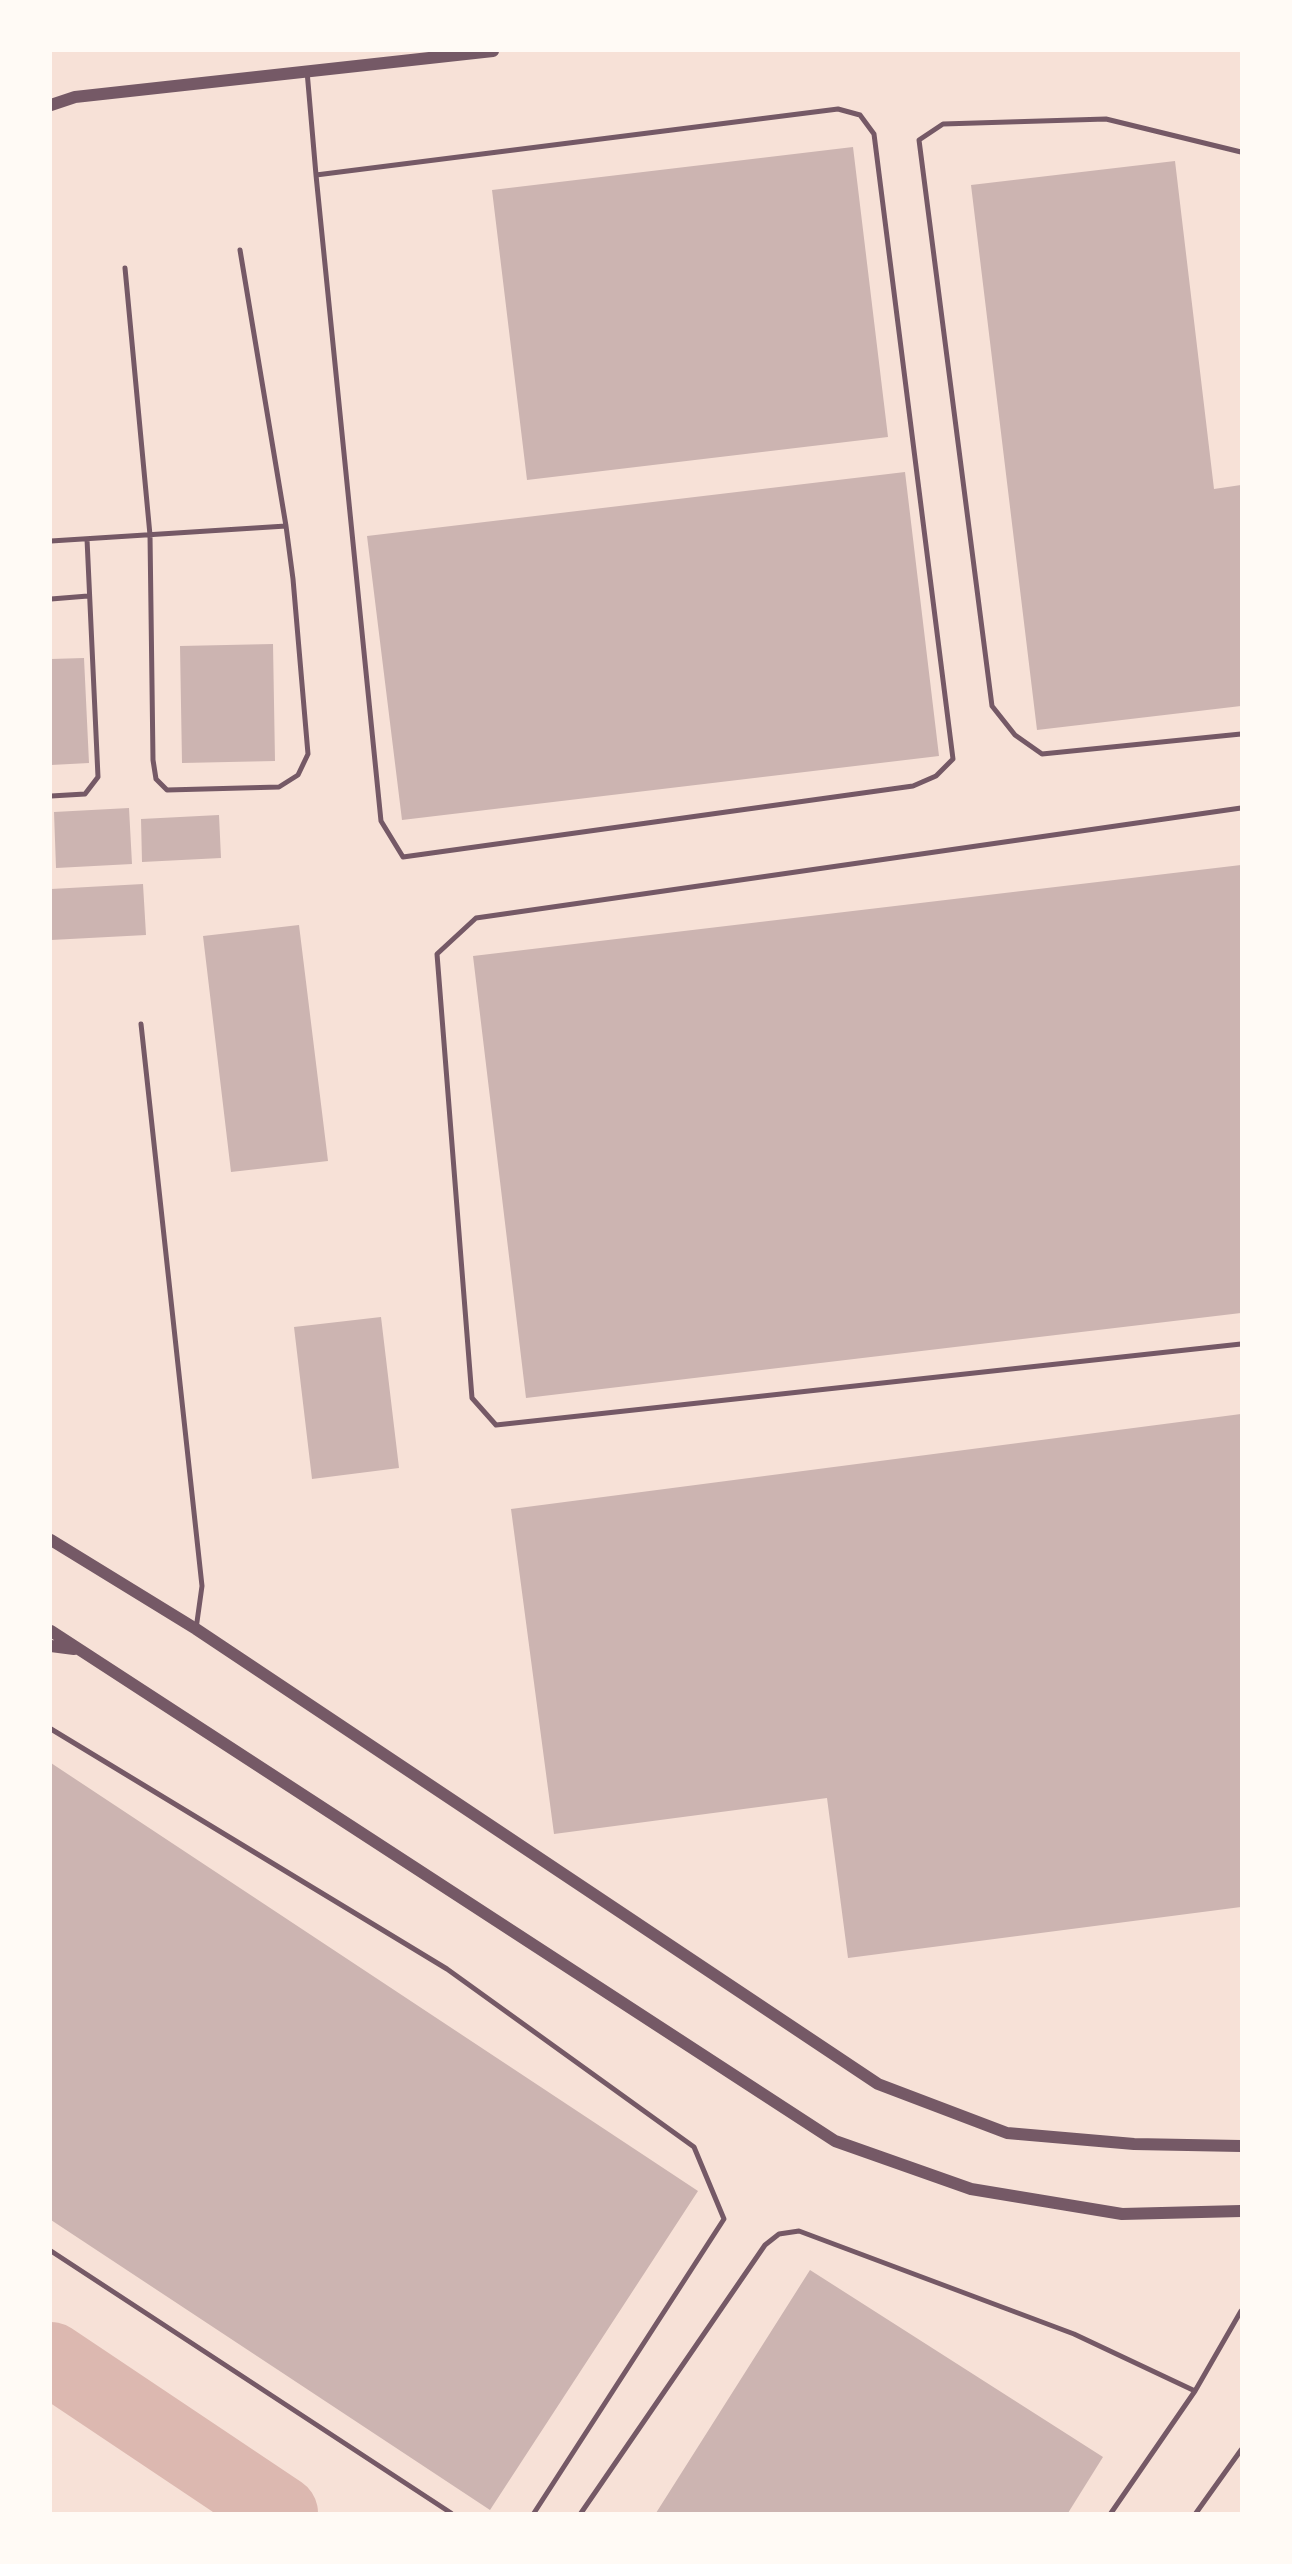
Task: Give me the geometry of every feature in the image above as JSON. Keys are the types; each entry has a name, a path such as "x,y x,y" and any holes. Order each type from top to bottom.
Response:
{"street":[{"path":"51,105 75,97 493,51"},
{"path":"51,1540 195,1629 878,2084 1007,2133 1134,2144 1241,2146"},
{"path":"51,1632 835,2141 971,2189 1122,2214 1241,2211"},
{"path":"51,1646 78,1650"}],"lane":[{"path":"307,71 316,175 381,821 403,856 914,786 936,776 953,759 874,134 860,116 838,109 316,175"},
{"path":"1241,152 1107,119 943,124 919,141 992,706 1015,735 1042,754 1241,734"},
{"path":"125,268 150,536 153,760 156,779 167,790 279,787 299,775 308,754 286,526 240,250"},
{"path":"51,541 286,526"},
{"path":"51,796 85,794 98,778 87,539"},
{"path":"51,599 88,596"},
{"path":"1241,808 476,918 437,954 472,1398 496,1425 1241,1344"},
{"path":"141,1024 202,1586 195,1629"},
{"path":"51,1729 447,1969 694,2147 724,2219 534,2513"},
{"path":"581,2513 765,2245 779,2234 799,2231 1074,2334 1195,2391"},
{"path":"51,2250 451,2513"},
{"path":"1111,2513 1195,2391 1241,2311"},
{"path":"1196,2513 1241,2450"}],"building":[{"path":"853,147 888,437 527,480 492,190"},
{"path":"1175,161 1214,489 1241,485 1241,706 1037,730 971,185"},
{"path":"905,472 939,756 402,820 367,536"},
{"path":"273,644 275,761 182,763 180,646"},
{"path":"84,658 89,763 51,765 51,659"},
{"path":"129,808 132,864 56,868 54,812"},
{"path":"219,815 221,858 142,862 141,819"},
{"path":"1241,865 1241,1313 526,1398 473,956"},
{"path":"143,884 146,935 51,940 51,889"},
{"path":"299,925 328,1161 231,1172 203,936"},
{"path":"381,1317 399,1468 312,1479 294,1327"},
{"path":"1241,1414 1241,1907 848,1958 827,1798 554,1834 511,1509"},
{"path":"51,1763 698,2191 490,2510 51,2220"},
{"path":"810,2270 1103,2457 1068,2513 656,2513"}],"waterway":[{"path":"51,2359 281,2513"}]}
